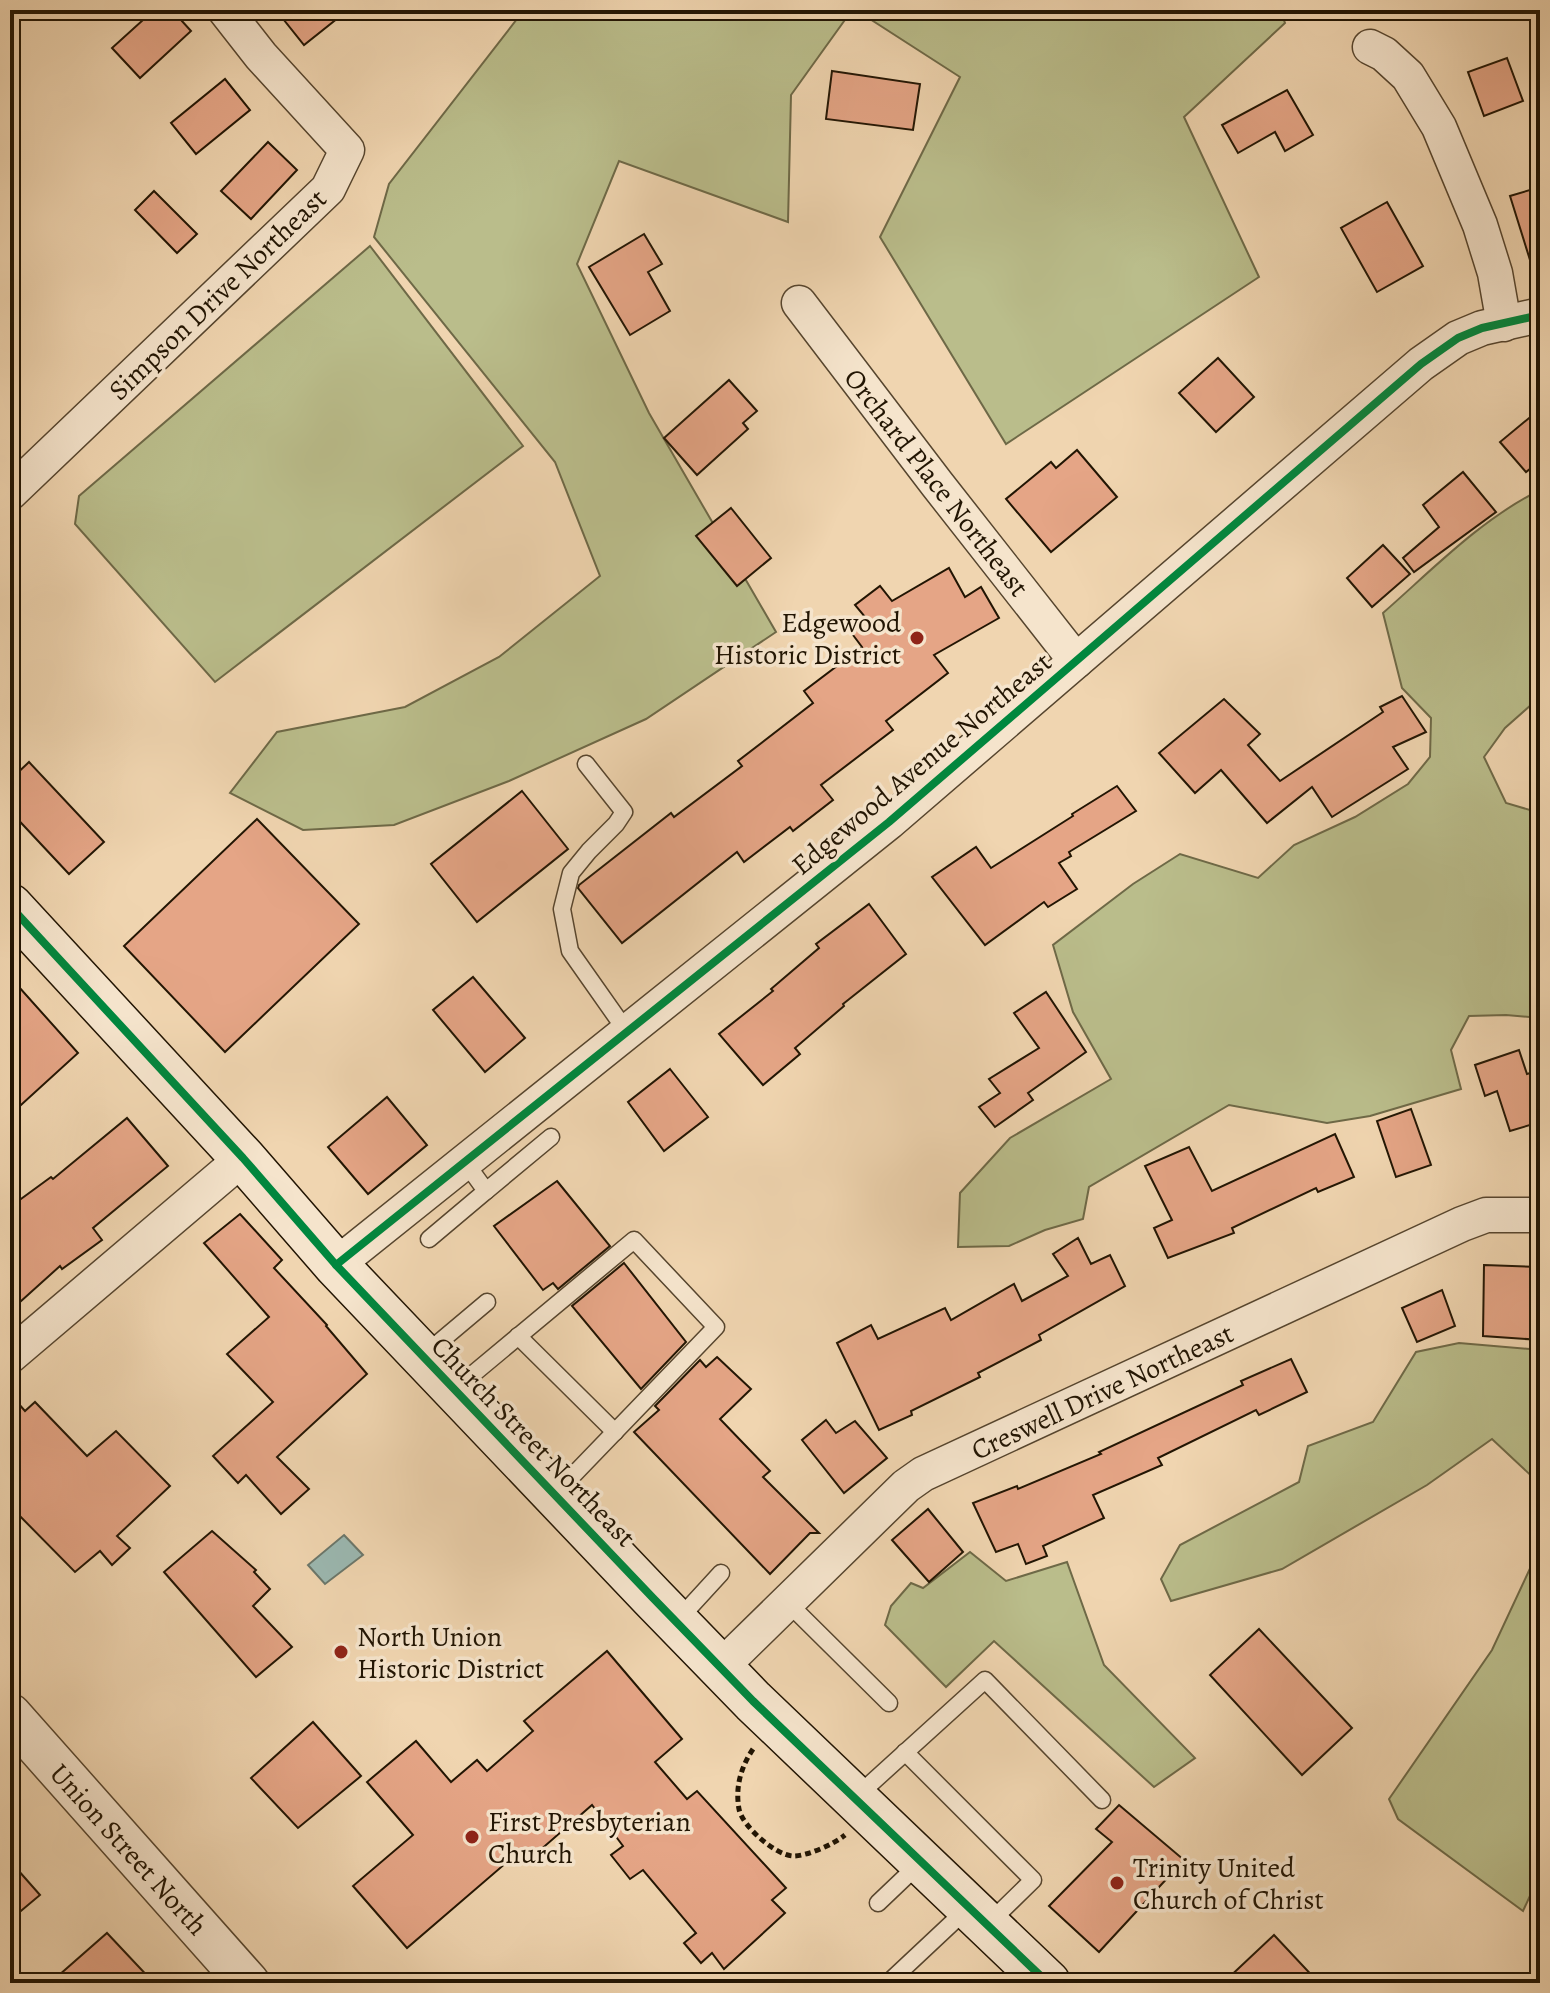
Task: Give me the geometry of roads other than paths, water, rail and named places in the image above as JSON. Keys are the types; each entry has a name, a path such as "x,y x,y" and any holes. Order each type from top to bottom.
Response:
{"main road":[{"name":"Church Street Northeast","path":"10,906 243,1158 336,1265 721,1667 854,1813 922,1862 1048,1983"}],"street":[{"name":"Simpson Drive Northeast","path":"10,493 328,189 347,150 261,56 225,10"},
{"path":"1370,47 1384,54 1408,76 1439,127 1480,225 1495,273 1504,324"},
{"name":"Orchard Place Northeast","path":"799,303 1076,661"},
{"name":"Edgewood Avenue Northeast","path":"336,1265 889,822 1421,364 1458,338 1482,328 1540,315"},
{"path":"10,1356 243,1158"},
{"name":"Creswell Drive Northeast","path":"721,1667 906,1486 923,1474 1462,1224 1486,1215 1540,1215"},
{"name":"Union Street North","path":"10,1715 248,1983"}],"lane":[{"path":"586,764 624,812 571,873 562,909 570,951 627,1032"},
{"path":"429,1239 551,1137"},
{"path":"465,1162 486,1191"},
{"path":"455,1389 634,1240 716,1327 555,1494"},
{"path":"423,1356 487,1302"},
{"path":"518,1336 615,1432"},
{"path":"676,1622 721,1573"},
{"path":"787,1602 889,1703"},
{"path":"854,1813 905,1752 985,1680 1102,1800"},
{"path":"888,1983 978,1916 1033,1880 905,1752"},
{"path":"878,1903 922,1862"}],"water":[{"path":"344,1535 363,1555 325,1584 308,1565"}],"place":[{"name":"Edgewood Historic District","path":"917,638"},
{"name":"North Union Historic District","path":"341,1652"},
{"name":"First Presbyterian Church","path":"472,1837"},
{"name":"Trinity United Church of Christ","path":"1117,1883"}]}
